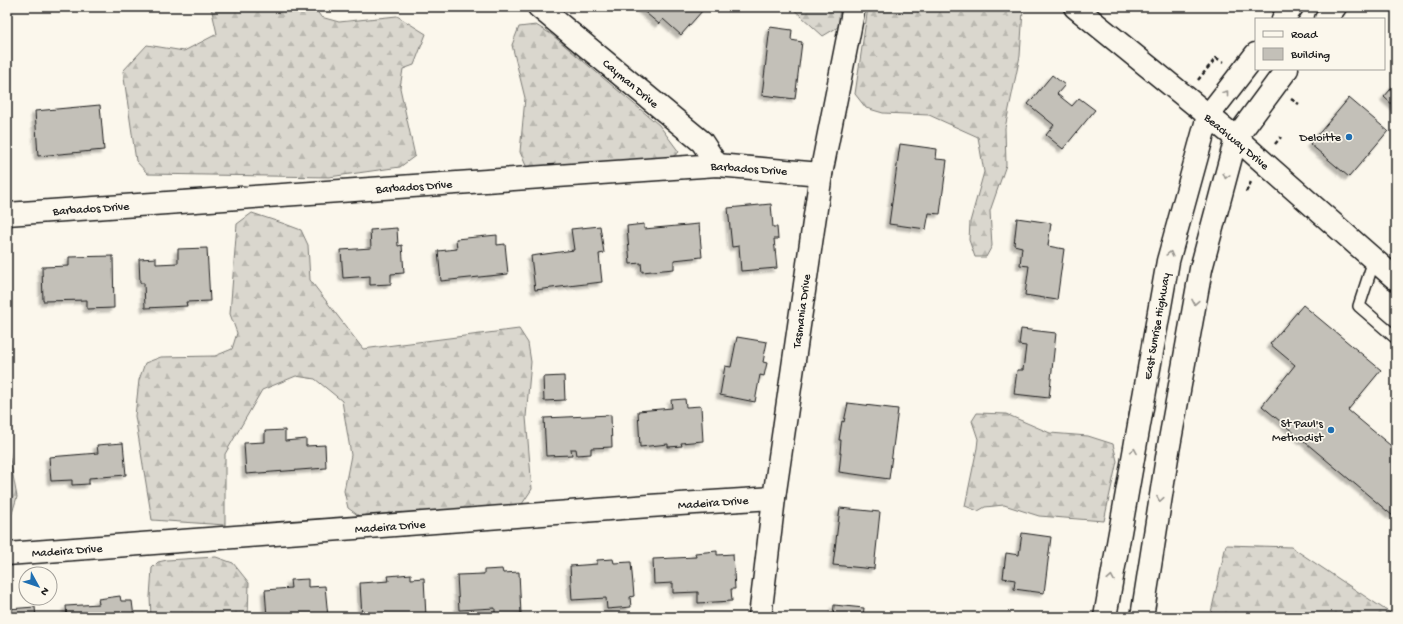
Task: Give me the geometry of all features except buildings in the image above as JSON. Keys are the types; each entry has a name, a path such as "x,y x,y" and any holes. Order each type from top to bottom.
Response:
{"street":[{"name":"Cayman Drive","path":"539,7 702,142 717,164"},
{"name":"Tasmania Drive","path":"760,617 774,498 821,174 854,7"},
{"name":"Beachway Drive","path":"1075,7 1236,138 1396,279"},
{"path":"1284,18 1292,7"},
{"path":"1327,18 1335,7"},
{"name":"East Sunrise Highway","path":"1105,617 1168,261 1208,116 1255,55"},
{"path":"1142,617 1168,451 1201,269 1236,138 1286,70"},
{"name":"Barbados Drive","path":"7,214 717,164 821,174"},
{"name":"Madeira Drive","path":"7,554 774,498"}],"lane":[{"path":"1374,260 1359,306 1396,338"}],"green space":[{"path":"211,7 314,7 321,17 339,22 397,16 426,34 414,65 403,69 400,88 415,156 400,167 329,177 148,174 136,161 123,71 147,45 184,51 217,34"},
{"path":"791,7 840,7 838,27 823,36"},
{"path":"868,7 1022,7 1020,56 1005,128 1006,165 990,211 992,246 986,257 975,257 969,240 970,222 984,172 978,137 929,115 883,113 866,108 855,94"},
{"path":"536,25 551,34 659,125 679,152 650,175 527,168 520,152 525,98 512,45 519,27"},
{"path":"252,213 301,230 308,245 310,280 363,349 519,329 528,343 531,362 526,417 532,489 522,504 363,519 348,508 344,491 351,455 342,401 315,379 296,376 262,390 225,454 225,525 152,520 135,416 139,380 145,363 161,357 215,356 232,349 237,333 230,314 237,224"},
{"path":"977,413 1006,414 1050,433 1088,436 1113,444 1117,461 1104,521 1039,516 1004,505 985,507 978,511 965,506 977,448 978,439 972,421"},
{"path":"7,443 17,497 7,527"},
{"path":"1226,545 1291,547 1396,617 1210,617"},
{"path":"216,557 233,563 249,583 248,617 151,617 150,597 152,568 158,562 167,560"}],"place":[{"name":"Deloitte","path":"1349,137"},
{"name":"St Paul's Methodist","path":"1331,430"}]}
